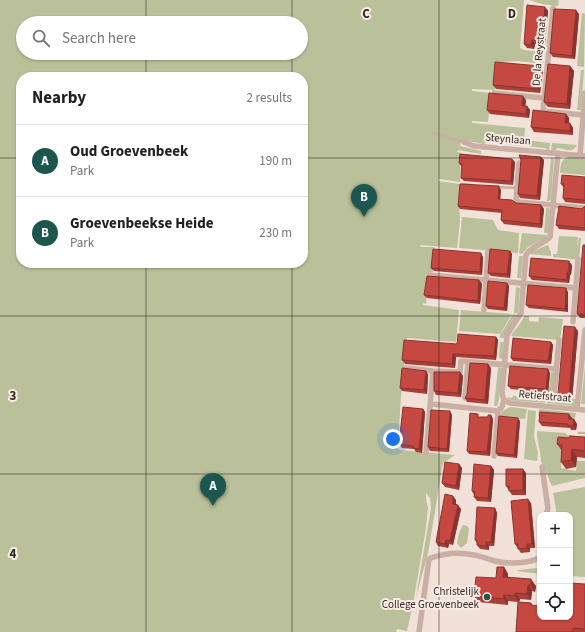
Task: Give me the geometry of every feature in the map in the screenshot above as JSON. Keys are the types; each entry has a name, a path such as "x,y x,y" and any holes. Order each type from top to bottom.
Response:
{"street":[{"name":"De la Reystraat","path":"553,8 543,111 583,115"},
{"name":"De la Reystraat","path":"494,93 544,98"},
{"path":"582,156 585,93"},
{"name":"Steynlaan","path":"464,142 474,146 582,156"},
{"name":"Retiefstraat","path":"494,456 498,410 502,407 504,400 502,394 507,335 521,313 526,254 529,249 546,242 550,237 558,153"},
{"path":"519,163 516,200 519,202 585,208"},
{"path":"484,310 488,251"},
{"path":"573,322 578,259"},
{"path":"429,275 576,288"},
{"path":"577,409 585,330"},
{"path":"554,396 559,340"},
{"path":"406,368 460,372 461,361 556,369"},
{"path":"465,398 468,362"},
{"path":"426,453 433,370"},
{"name":"Retiefstraat","path":"504,400 510,403 585,410"},
{"path":"430,404 498,410"},
{"path":"542,467 548,508 547,512"},
{"path":"419,632 429,559 454,553 461,553 485,557 494,561 513,563 537,560"}],"lane":[{"name":"Steynlaan","path":"432,133 464,142"},
{"path":"462,184 478,185"},
{"path":"493,186 517,188"},
{"path":"579,433 585,433"}],"green space":[{"path":"0,0 524,0 520,48 540,52 539,61 544,61 543,64 518,61 500,62 501,64 497,64 495,90 472,89 472,91 491,93 488,122 472,121 472,123 525,128 524,140 550,143 549,151 545,148 487,142 484,144 462,140 460,146 481,151 481,154 458,150 457,152 461,153 460,182 439,179 438,181 460,184 460,221 457,248 420,245 421,247 434,247 433,272 429,272 429,274 426,274 425,276 428,276 426,304 423,303 423,305 459,310 456,342 407,338 398,446 393,446 400,450 455,455 443,463 428,553 416,597 431,508 430,498 426,493 428,508 425,534 413,604 407,631 397,629 396,632 0,632"},
{"path":"529,0 559,0 558,6 542,4"},
{"path":"582,13 585,14 584,67 577,66"},
{"path":"581,70 584,70 581,110 577,110"},
{"path":"552,143 577,145 571,150 558,148 551,151"},
{"path":"551,157 554,159 551,199 547,201"},
{"path":"569,157 585,159 585,175 560,173 562,161"},
{"path":"546,208 549,208 550,210 548,233 544,233"},
{"path":"462,217 493,220 498,230 519,233 518,253 459,248"},
{"path":"522,233 548,235 544,239 528,247 522,254 519,253"},
{"path":"559,236 578,237 577,248 579,238 581,238 579,260 553,257 553,254 557,254"},
{"path":"548,245 551,256 530,254 530,252"},
{"path":"519,256 523,256 521,278 517,278"},
{"path":"516,287 520,288 518,313 514,313"},
{"path":"461,310 512,314 500,334 459,331"},
{"path":"513,314 518,315 504,338 500,338 500,335"},
{"path":"524,316 529,316 529,321 538,322 538,324 539,317 563,319 560,340 511,336"},
{"path":"500,342 504,342 503,359 499,358"},
{"path":"585,365 585,404 581,404"},
{"path":"498,367 502,368 499,400 497,406 494,406"},
{"path":"551,372 554,374 552,397 576,399 575,406 547,403"},
{"path":"513,396 545,399 545,403 510,400 507,397 512,398"},
{"path":"510,407 527,409 525,419 500,418 501,412"},
{"path":"539,409 576,413 575,418 543,415 542,417 538,416"},
{"path":"528,410 536,411 534,436 538,453 537,461 524,459"},
{"path":"537,431 566,433 567,435 572,435 571,444 563,444 561,468 576,471 577,461 585,461 585,478 552,486 541,461"},
{"path":"585,487 585,577 573,576 573,512 556,512 553,493"},
{"path":"463,525 467,526 469,529 467,543 461,548 457,543 459,533"},
{"path":"537,568 537,574 517,571"}],"building":[{"path":"527,5 545,7 542,41 532,40 531,45 524,44"},
{"path":"554,9 576,10 572,56 550,53"},
{"path":"495,62 540,66 538,89 493,85"},
{"path":"548,64 570,66 567,104 544,102"},
{"path":"489,93 523,96 522,106 527,106 526,114 487,110"},
{"path":"533,110 566,114 565,123 570,123 570,131 531,127"},
{"path":"460,154 512,159 511,181 461,178 462,164 459,163"},
{"path":"519,155 541,157 537,196 518,194 521,160"},
{"path":"562,175 585,177 585,201 563,198 564,184 561,184"},
{"path":"460,184 499,186 498,199 512,200 516,203 541,205 540,224 501,220 502,210 458,206"},
{"path":"559,206 582,209 585,206 585,228 556,225"},
{"path":"583,245 585,245 585,314 577,314"},
{"path":"433,249 481,253 480,272 431,268"},
{"path":"490,249 510,251 507,274 488,273"},
{"path":"531,258 569,261 567,280 529,276"},
{"path":"427,276 479,280 478,301 424,295"},
{"path":"488,281 507,283 504,308 486,306"},
{"path":"528,285 566,288 565,309 526,305"},
{"path":"564,326 575,327 569,395 558,394"},
{"path":"458,334 496,337 494,356 453,354 452,364 402,360 404,340 457,344"},
{"path":"513,338 551,342 548,361 511,358"},
{"path":"470,363 488,364 485,400 465,398 467,395"},
{"path":"510,366 548,369 546,389 508,386"},
{"path":"402,368 426,371 424,390 400,388"},
{"path":"434,372 460,372 458,393 434,391"},
{"path":"403,407 423,409 419,449 413,448 413,446 399,444"},
{"path":"431,410 450,411 447,449 428,447"},
{"path":"540,412 569,414 569,419 574,419 573,426 568,426 568,424 539,422"},
{"path":"470,413 478,414 478,417 488,417 488,415 491,415 487,452 467,451"},
{"path":"499,416 518,418 514,455 496,453"},
{"path":"570,436 585,437 585,451 572,449 571,460 561,462 562,445 557,444 558,437 569,438"},
{"path":"445,462 459,464 456,486 442,483"},
{"path":"474,464 491,466 488,498 474,497 475,492 472,491"},
{"path":"506,469 523,469 523,490 509,491 509,486 506,486"},
{"path":"445,494 453,496 453,504 458,505 450,541 446,540 445,544 436,542"},
{"path":"528,499 532,544 527,544 527,548 518,549 518,544 515,544 511,501"},
{"path":"477,507 495,508 491,542 486,542 486,546 477,545 477,540 475,540"},
{"path":"497,567 504,567 503,577 531,579 531,585 528,585 527,594 515,593 515,596 504,595 504,599 474,596 476,577 496,578"},
{"path":"573,583 585,584 585,629 573,628 573,632 516,632 518,602 531,603 531,605 537,606 537,620 573,620"}],"place":[{"name":"Groevenbeekse Heide","path":"364,217"},
{"name":"Oud Groevenbeek","path":"213,506"},
{"name":"Christelijk College Groevenbeek","path":"487,597"}]}
